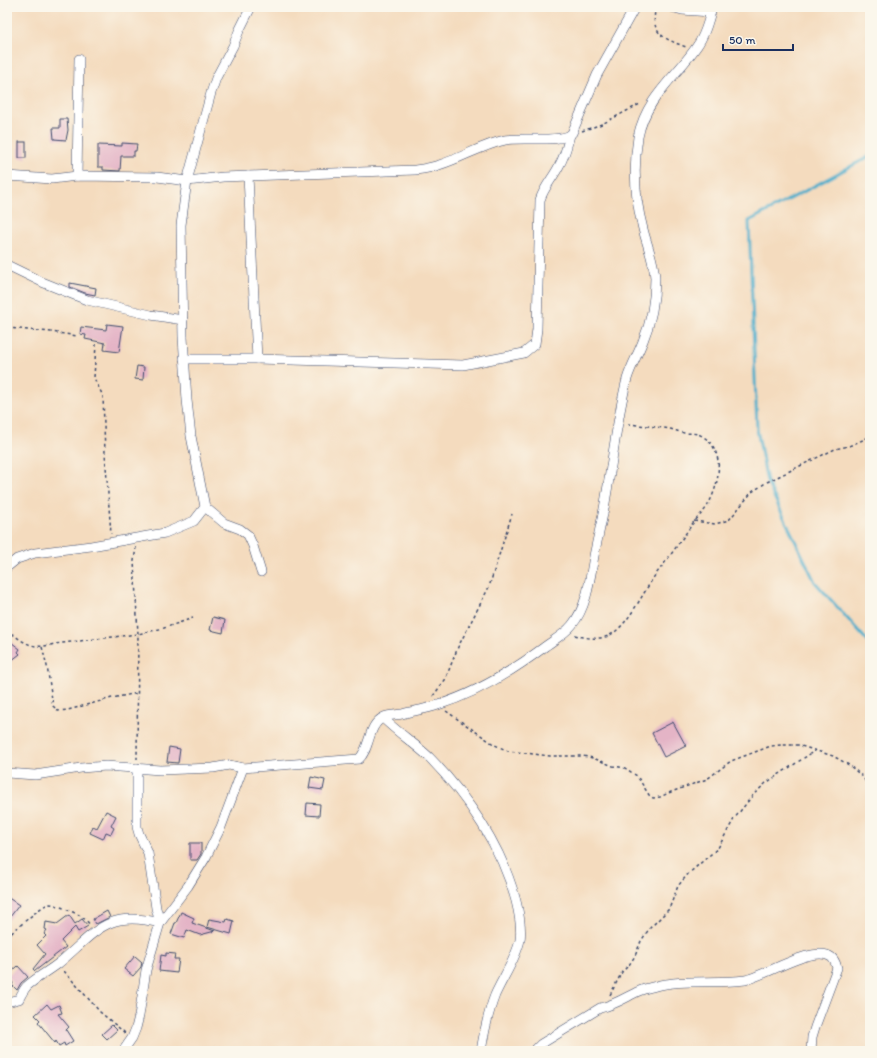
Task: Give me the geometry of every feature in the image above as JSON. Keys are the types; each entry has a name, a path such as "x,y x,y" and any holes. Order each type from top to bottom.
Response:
{"street":[{"path":"251,7 239,31 234,46 216,78 187,181 180,239 184,359 191,436 206,507 224,523 240,529 248,535 261,572"},
{"path":"184,359 257,359 462,365 524,353 535,344 537,328 540,200 545,186 560,165 570,135 597,75 635,7"},
{"path":"7,773 35,775 80,768 106,766 160,770 189,770 229,765 243,768 359,759 364,754 370,732 383,718 438,705 460,697 501,677 533,656 565,632 578,617 586,595 606,498 618,424 630,371 648,327 654,284 653,262 642,228 638,204 635,162 638,136 646,115 657,95 694,51 703,36 712,10 682,10 671,7"},
{"path":"77,176 79,59"},
{"path":"7,176 52,179 77,176 157,177 187,181 223,177 415,170 439,166 476,149 506,140 522,138 556,138 570,135"},
{"path":"248,176 257,359"},
{"path":"7,265 42,282 87,300 151,315 183,320"},
{"path":"7,567 17,560 34,553 91,546 165,533 194,521 206,507"},
{"path":"383,718 395,730 417,746 466,801 485,828 499,856 512,889 520,924 520,939 489,1013 481,1051"},
{"path":"137,768 137,827 148,853 156,908 160,923"},
{"path":"123,1051 132,1038 139,1016 146,970 160,923 206,858 243,768"},
{"path":"7,1002 19,999 26,987 58,964 95,931 112,922 131,918 140,918 160,923"},
{"path":"534,1051 541,1044 600,1008 611,1006 640,990 688,982 746,980 795,960 814,954 825,954 832,958 837,968 815,1027 812,1037 811,1051"}],"path":[{"path":"656,7 654,18 659,34 667,40 694,51"},
{"path":"570,135 602,124 640,104"},
{"path":"7,328 78,336"},
{"path":"96,344 94,378 103,396 111,542"},
{"path":"565,632 586,638 600,638 608,636 620,627 632,612 648,584 694,521 710,503 719,472 718,456 710,442 703,436 669,429 618,424"},
{"path":"694,521 715,524 729,520 752,492 767,482 835,449 849,446 870,436"},
{"path":"430,701 445,680 458,647 488,587 512,514"},
{"path":"137,537 134,562 138,634 137,768"},
{"path":"7,630 30,645 42,647 54,644 138,634 164,628 193,618"},
{"path":"42,647 47,666 53,706 58,711 68,710 138,693"},
{"path":"438,705 454,718 495,745 508,751 550,756 583,756 613,766 625,768 637,776 649,795 653,798 660,798 671,792 707,779 731,762 771,746 798,746 833,756 849,765 863,777 870,789"},
{"path":"600,1008 622,972 629,965 649,929 668,909 678,886 688,874 718,848 734,819 753,796 766,783 816,750"},
{"path":"7,937 42,906 49,904 57,905 80,915 86,919 95,931"},
{"path":"58,964 100,1012 132,1038"}],"building":[{"path":"60,119 67,119 68,130 66,140 54,139 53,128 60,128"},
{"path":"19,142 26,142 26,158 19,158"},
{"path":"122,143 137,144 136,151 134,151 134,156 121,156 120,171 103,170 103,167 98,167 98,145 122,146"},
{"path":"70,283 96,288 95,295 70,287"},
{"path":"107,324 123,326 119,352 104,350 105,343 85,339 86,335 80,334 81,327 106,330"},
{"path":"137,366 144,367 143,380 135,379"},
{"path":"213,617 225,620 223,633 210,630"},
{"path":"7,639 20,649 18,652 20,654 7,664"},
{"path":"673,722 686,746 664,757 652,733"},
{"path":"169,747 180,749 178,763 167,762"},
{"path":"311,777 325,780 323,790 309,788"},
{"path":"307,803 320,804 319,816 306,815"},
{"path":"106,811 116,816 111,826 114,828 111,834 106,832 103,839 90,833 93,826 97,828"},
{"path":"190,843 201,843 201,854 197,860 190,860"},
{"path":"7,897 19,905 7,921"},
{"path":"107,911 110,917 96,924 93,919"},
{"path":"181,912 194,918 192,923 215,931 200,935 187,930 184,938 171,934"},
{"path":"69,915 75,924 82,919 88,926 78,932 75,927 61,941 66,947 35,971 33,969 45,954 37,945 46,936 44,934 47,930 45,929 46,922 57,924"},
{"path":"209,919 226,922 227,919 234,921 231,934 207,927"},
{"path":"166,953 175,954 174,959 179,959 177,973 159,971 161,955 166,956"},
{"path":"135,956 142,962 141,967 133,976 124,969"},
{"path":"18,966 28,977 21,983 17,990 7,976"},
{"path":"47,1004 51,1009 59,1005 62,1013 58,1014 69,1027 66,1030 73,1041 65,1046 64,1043 59,1046 56,1041 55,1043 38,1022 40,1020 35,1015"},
{"path":"112,1025 117,1030 107,1039 102,1034"}],"waterway":[{"path":"867,7 870,17"},
{"path":"870,156 749,221 757,429 767,482 815,582 870,644"}]}
